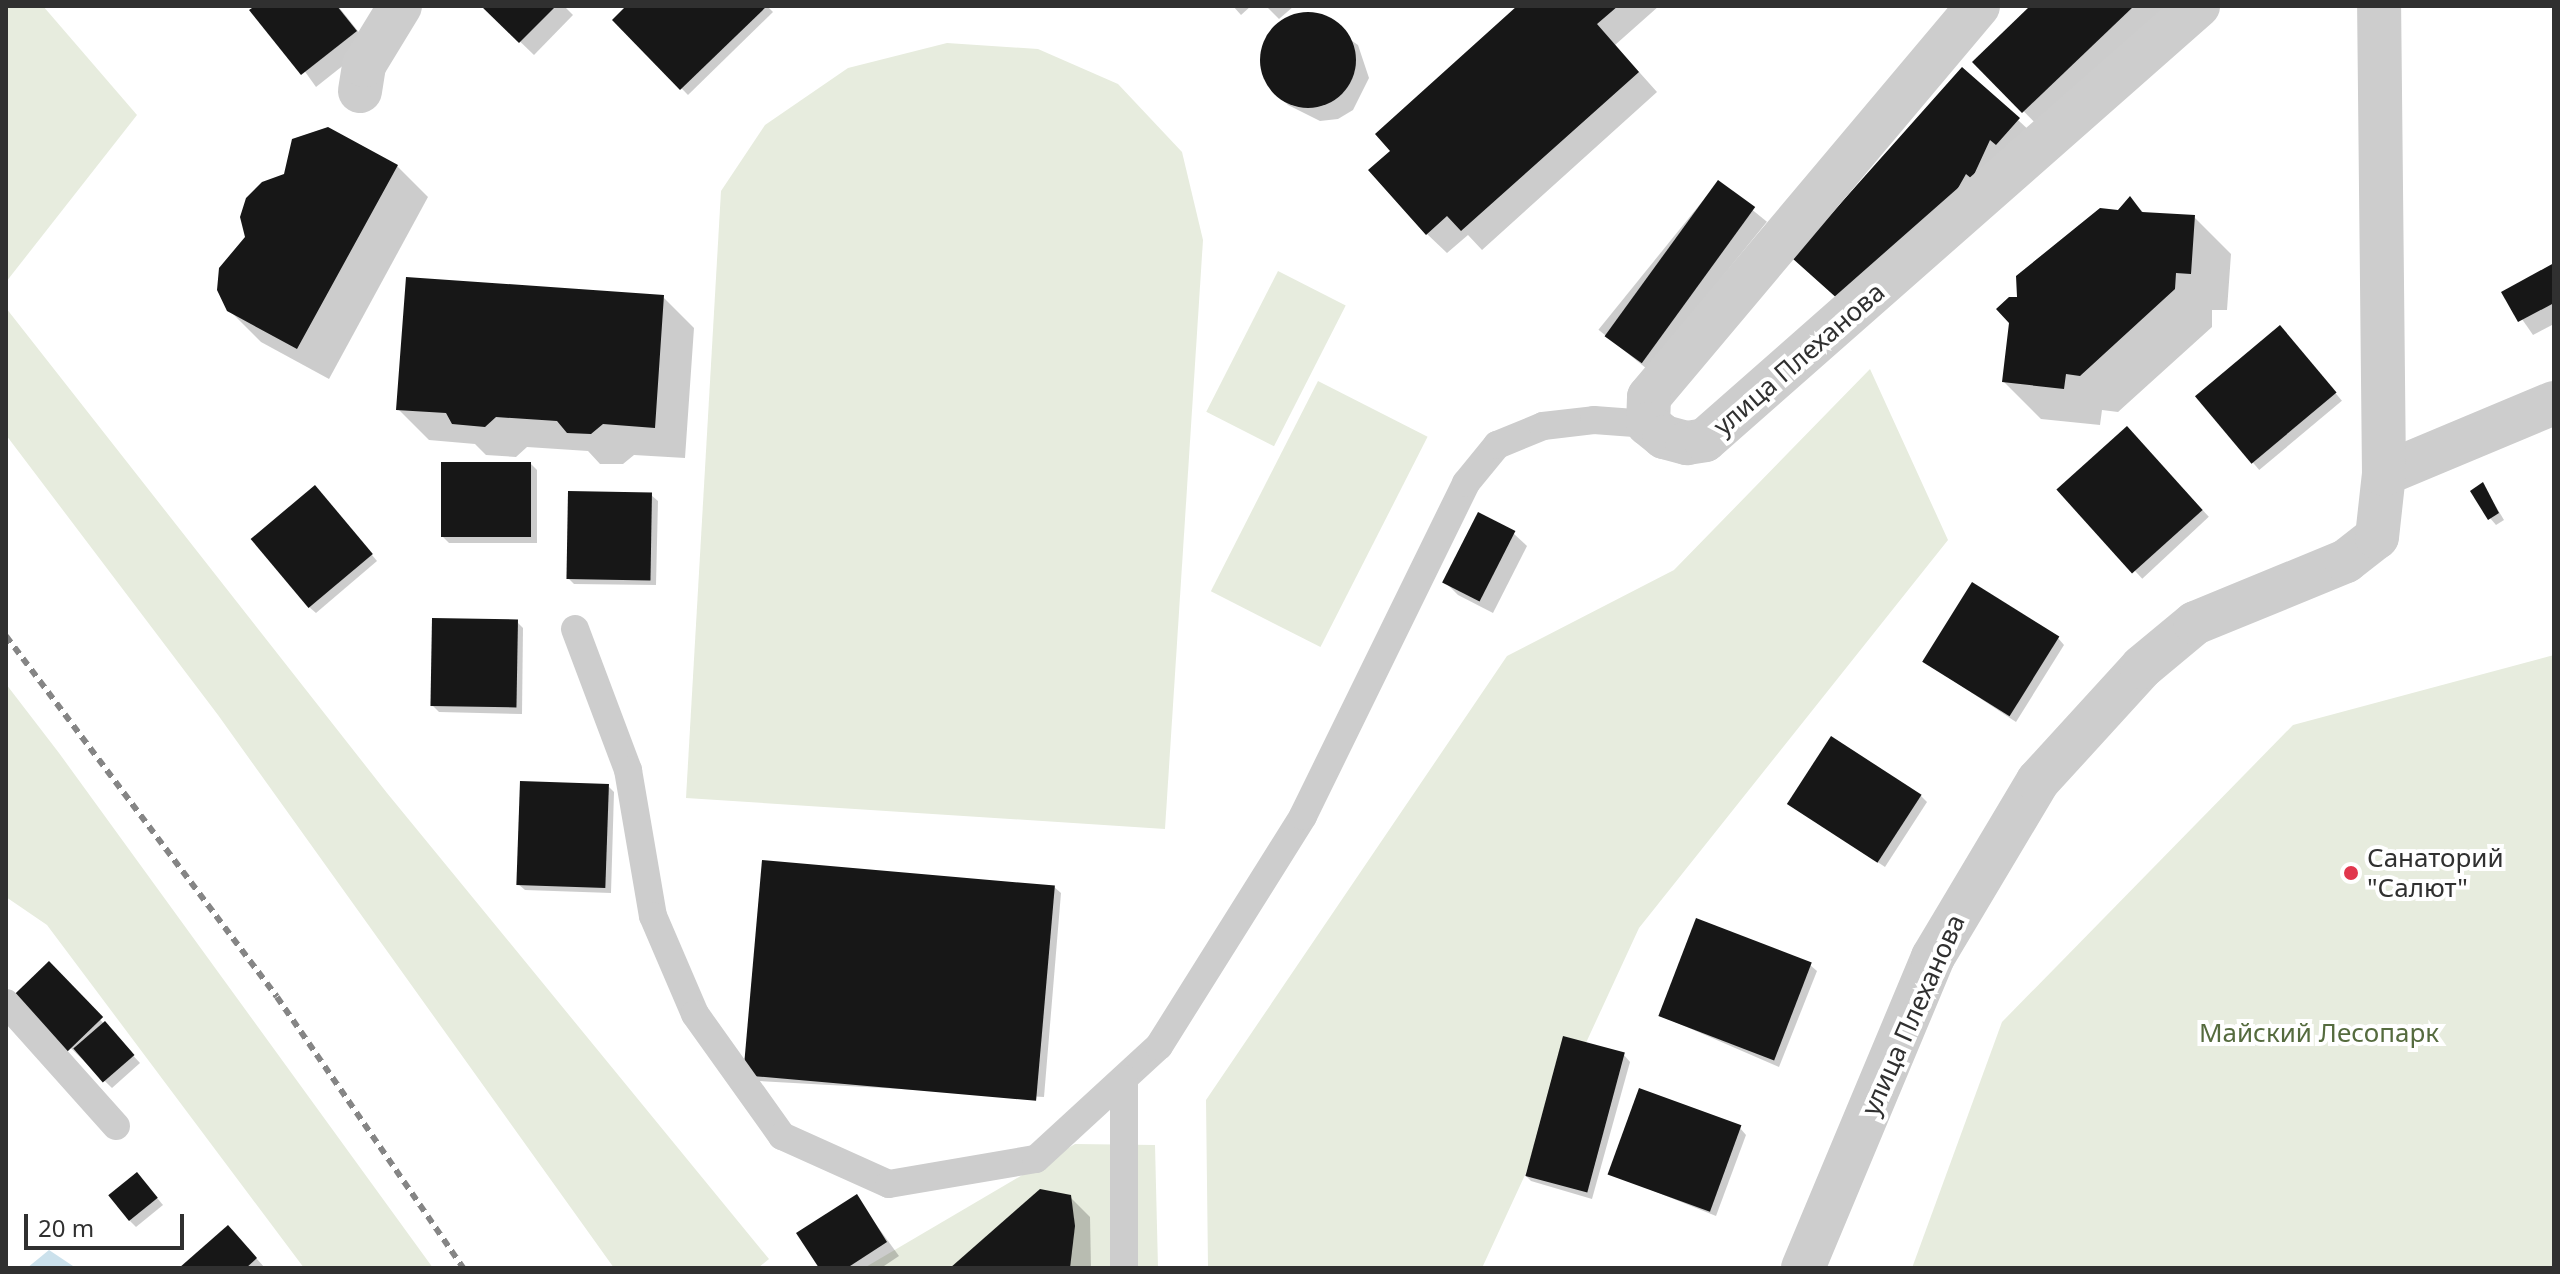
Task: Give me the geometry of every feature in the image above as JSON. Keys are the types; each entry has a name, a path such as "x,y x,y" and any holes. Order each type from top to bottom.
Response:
{"street":[{"path":"360,91 364,65 400,6"},
{"path":"1648,424 1649,397 1978,6"},
{"name":"улица Плеханова","path":"1648,424 1664,437 1687,443 1705,440 2198,6"},
{"name":"улица Плеханова","path":"1803,1268 1933,957 2038,781 2142,667 2195,623 2365,550 2381,522 2384,474 2379,6"},
{"path":"2384,474 2554,403"}],"lane":[{"path":"575,629 628,770 653,916 695,1014 782,1136 889,1184 1036,1159 1159,1046 1303,816 1466,483 1497,445 1543,426 1594,420 1648,424"},
{"path":"6,1003 116,1126"},
{"path":"1124,1079 1124,1268"}],"green space":[{"path":"6,6 43,6 137,115 6,282"},
{"path":"947,43 1038,49 1118,84 1182,152 1203,240 1165,829 686,798 721,191 765,125 848,68"},
{"path":"1278,271 1346,306 1274,446 1206,412"},
{"path":"6,308 387,793 769,1259 758,1268 614,1268 218,715 6,435"},
{"path":"1870,369 1948,540 1639,928 1482,1268 1208,1268 1206,1100 1507,656 1674,570"},
{"path":"1318,381 1428,437 1320,647 1211,591"},
{"name":"Санаторий \"Салют\"","path":"2554,655 2554,1268 1912,1268 2002,1022 2293,725"},
{"path":"6,684 433,1268 304,1268 47,925 6,897"},
{"path":"1075,1144 1155,1145 1158,1268 864,1268"}],"water":[{"path":"49,1250 76,1268 27,1268"}],"building":[{"path":"255,6 337,6 357,31 301,75 249,10"},
{"path":"481,6 556,6 519,43"},
{"path":"626,6 767,6 680,90 612,20"},
{"path":"1517,6 1618,6 1597,24 1639,72 1461,231 1447,216 1426,235 1368,170 1390,151 1375,134"},
{"path":"2030,6 2134,6 2022,113 1972,62"},
{"path":"1308,12 1326,16 1342,26 1352,42 1356,60 1352,78 1342,94 1326,104 1308,108 1290,104 1274,94 1264,78 1260,60 1264,42 1274,26 1290,16"},
{"path":"1962,67 2020,118 1996,145 1990,140 1972,179 1966,174 1945,211 1849,309 1792,258"},
{"path":"328,127 398,165 297,349 227,311 217,290 219,268 245,237 240,217 246,198 262,182 284,174 292,139"},
{"path":"1718,180 1755,207 1642,363 1605,336"},
{"path":"2130,196 2142,212 2195,215 2191,274 2176,273 2175,289 2080,376 2066,374 2064,389 2002,382 2009,323 1996,309 2009,297 2017,297 2016,276 2100,208 2118,210"},
{"path":"2554,263 2554,303 2518,322 2501,292"},
{"path":"406,277 664,295 655,428 603,424 591,434 567,433 557,421 496,417 485,427 452,424 446,413 396,410"},
{"path":"2280,325 2337,392 2252,464 2195,396"},
{"path":"2127,426 2203,510 2132,574 2056,490"},
{"path":"441,462 531,462 531,537 441,537"},
{"path":"2483,482 2499,513 2488,520 2470,491"},
{"path":"315,485 373,554 309,608 251,539"},
{"path":"568,491 652,492 650,580 566,579"},
{"path":"1478,512 1515,531 1480,601 1442,582"},
{"path":"1972,582 2059,637 2010,716 1922,662"},
{"path":"432,618 518,620 516,707 430,706"},
{"path":"1831,736 1922,795 1877,863 1787,804"},
{"path":"520,781 609,784 605,888 516,885"},
{"path":"762,860 1055,886 1036,1101 743,1075"},
{"path":"1696,918 1812,962 1774,1060 1658,1016"},
{"path":"49,961 103,1017 67,1052 13,996"},
{"path":"105,1021 135,1055 103,1083 73,1049"},
{"path":"1563,1036 1625,1053 1587,1193 1525,1176"},
{"path":"1639,1088 1741,1125 1710,1212 1608,1174"},
{"path":"137,1172 158,1198 129,1221 108,1195"},
{"path":"1040,1189 1071,1195 1075,1226 1070,1268 950,1268"},
{"path":"857,1194 887,1242 847,1268 819,1268 796,1233"},
{"path":"228,1225 257,1258 246,1268 179,1268"}],"railway":[{"path":"6,636 277,997 463,1268"}],"place":[{"name":"Санаторий \"Салют\"","path":"2351,873"}],"park label":[{"name":"Майский Лесопарк","path":"2319,1033"}]}
